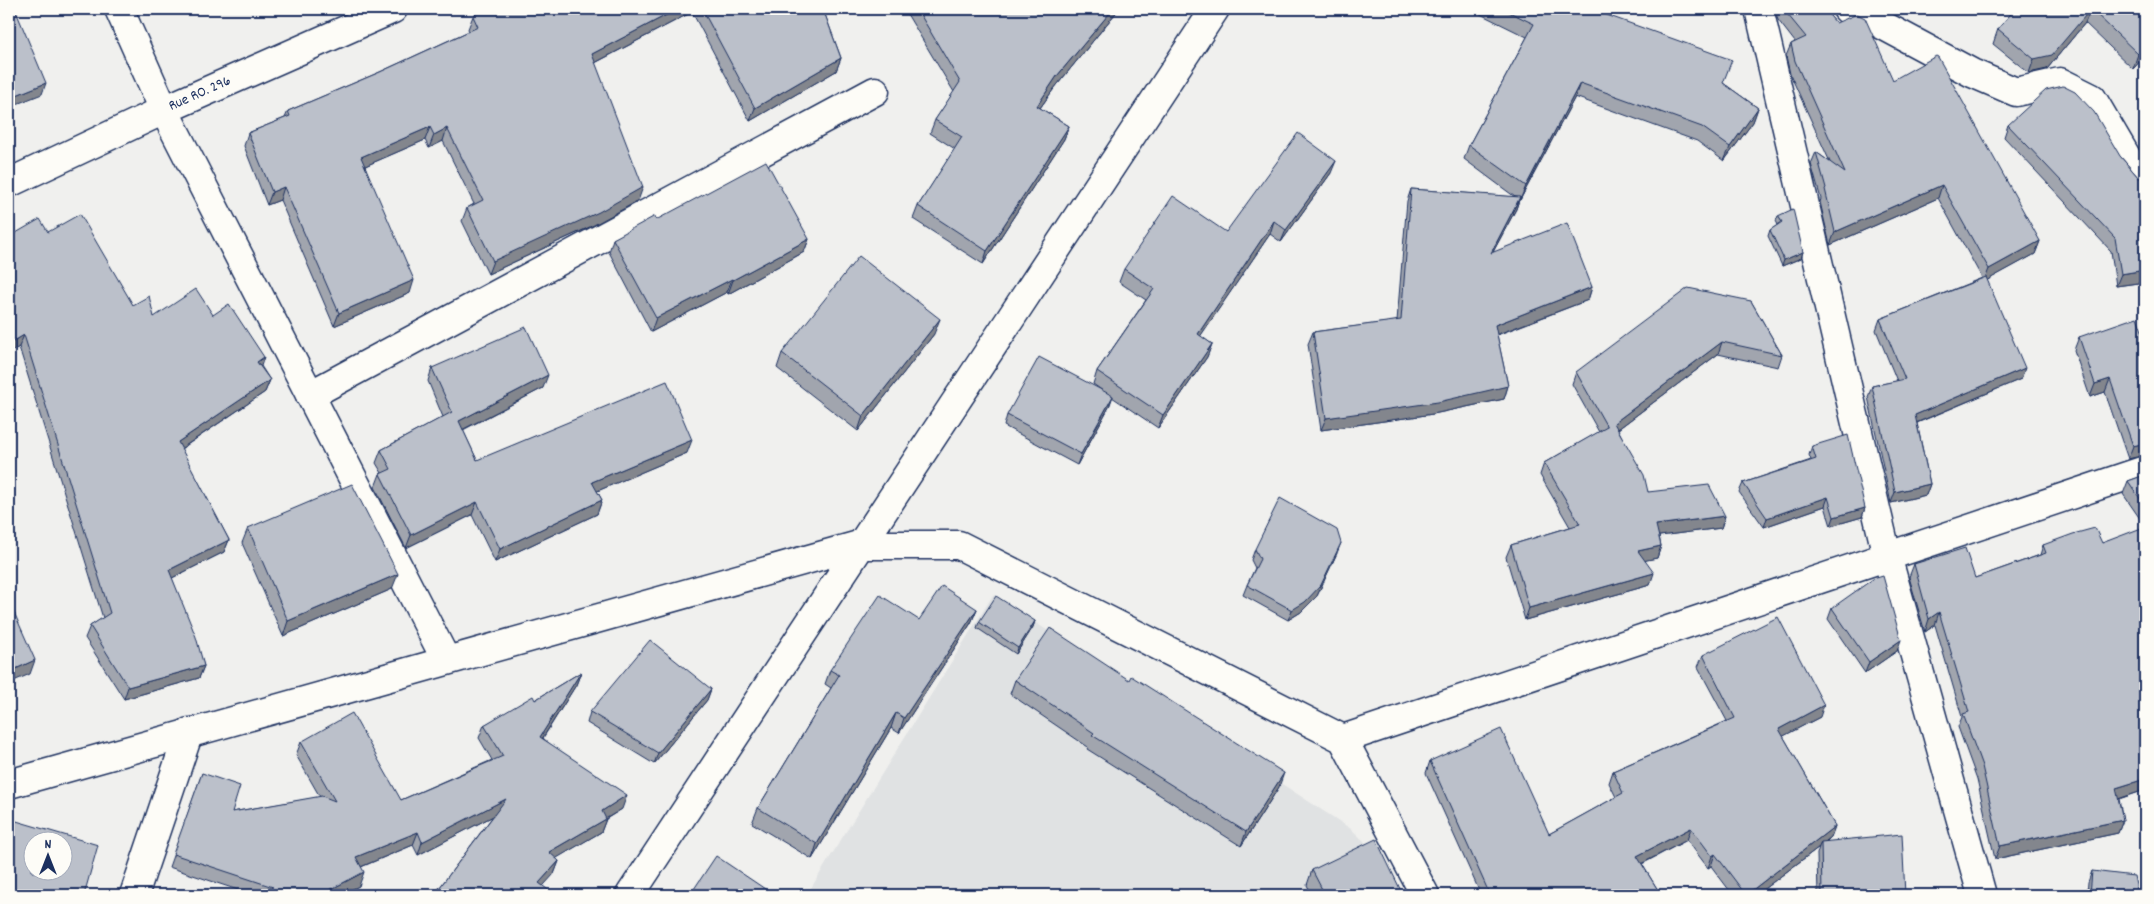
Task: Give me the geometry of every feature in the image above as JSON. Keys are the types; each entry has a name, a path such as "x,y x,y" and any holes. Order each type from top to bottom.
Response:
{"street":[{"path":"119,9 164,110 446,660"},
{"name":"Rue RO. 296","path":"9,183 164,110 393,9"},
{"path":"630,895 859,545 1215,9"},
{"path":"1759,9 1887,556 1982,895"},
{"path":"1847,9 1858,12 1972,73 2016,92 2060,82 2092,98 2128,161 2145,179"},
{"path":"310,394 875,91"},
{"path":"1343,740 2145,470"},
{"path":"9,784 859,545 959,545 1343,740 1425,895"},
{"path":"134,895 189,732"}],"shaded area":[{"path":"993,595 1351,829 1381,857 1401,895 821,895 811,888"}],"building":[{"path":"9,9 15,9 46,83 9,98"},
{"path":"483,9 678,9 592,54 643,187 599,212 493,261 467,208 483,200 447,128 434,135 430,127 361,157 414,280 339,313 284,187 272,192 248,133 290,116 288,111 380,72 478,27 473,16"},
{"path":"702,9 823,9 841,58 755,108"},
{"path":"917,9 1113,9 1057,76 1037,106 1069,126 987,251 918,206 962,137 935,120 960,82"},
{"path":"1503,9 1607,9 1604,14 1732,60 1723,83 1758,108 1730,147 1702,127 1580,83 1526,186 1469,145 1534,24"},
{"path":"1783,9 1824,9 1836,23 1857,14 1865,18 1893,80 1936,56 1938,57 2040,241 1989,269 1942,185 1835,232 1816,152 1845,173 1795,61 1791,44 1806,37"},
{"path":"2015,9 2091,9 2052,55 2034,59 1998,29"},
{"path":"2091,9 2145,9 2145,47 2138,54"},
{"path":"2063,86 2075,92 2094,112 2120,156 2138,177 2145,181 2145,270 2121,274 2115,238 2008,125 2046,90"},
{"path":"1298,133 1336,161 1286,230 1274,221 1198,334 1212,344 1163,415 1097,371 1154,289 1124,269 1173,196 1226,232"},
{"path":"766,161 809,239 733,280 656,318 613,239 655,216 656,220"},
{"path":"1411,189 1520,197 1491,253 1567,223 1592,287 1495,325 1508,386 1438,402 1326,418 1313,332 1401,320"},
{"path":"1793,209 1803,252 1784,260 1770,230 1782,222 1778,216"},
{"path":"80,214 133,305 149,296 154,317 196,289 213,315 229,304 264,357 257,362 270,380 178,442 229,540 169,570 196,637 204,666 128,687 90,626 110,613 24,335 9,344 9,237 40,219 48,232"},
{"path":"859,256 940,319 863,416 782,353"},
{"path":"1986,277 2025,368 1915,415 1930,484 1895,492 1872,386 1905,379 1880,319"},
{"path":"1688,288 1751,301 1782,355 1722,342 1614,423 1644,475 1648,492 1709,485 1725,516 1656,525 1661,546 1638,551 1654,573 1529,608 1511,545 1580,524 1544,463 1607,427 1576,372"},
{"path":"2137,317 2145,339 2145,443 2133,446 2110,379 2095,384 2079,337"},
{"path":"526,327 548,375 459,421 477,460 667,381 692,440 592,482 602,500 500,549 477,502 411,535 380,474 391,469 381,450 452,412 432,368"},
{"path":"1039,357 1113,396 1081,454 1007,415"},
{"path":"1848,435 1865,508 1834,517 1828,497 1767,518 1743,483 1816,459 1812,446"},
{"path":"2145,475 2145,506 2128,481"},
{"path":"352,484 398,574 288,621 248,528"},
{"path":"1280,498 1337,530 1341,543 1321,585 1305,602 1292,610 1247,585 1260,559 1255,549"},
{"path":"2144,527 2145,779 2116,788 2123,820 2000,846 1982,766 1963,714 1969,712 1939,612 1929,619 1914,564 1965,548 1975,578 2046,553 2043,545 2073,534 2095,528 2102,543"},
{"path":"1883,576 1901,640 1869,662 1832,608 1873,579"},
{"path":"942,586 977,609 904,718 896,713 817,844 758,808 839,675 830,670 880,595 919,620"},
{"path":"996,596 1035,621 1018,648 979,622"},
{"path":"9,601 35,660 9,672"},
{"path":"1778,617 1824,705 1779,729 1835,826 1746,895 1715,854 1712,856 1691,828 1637,856 1661,895 1490,895 1430,761 1501,729 1549,834 1623,793 1613,771 1735,718 1703,655"},
{"path":"1050,628 1129,680 1131,676 1284,773 1246,832 1092,735 1094,733 1015,680"},
{"path":"650,640 711,689 658,753 590,712"},
{"path":"581,672 540,737 627,795 602,811 606,819 549,852 559,861 539,883 555,895 434,895 506,799 422,842 418,832 356,857 364,872 320,895 254,895 273,887 173,854 202,773 240,786 232,812 322,796 335,801 301,742 352,713 401,800 503,756 484,725 533,696 535,700"},
{"path":"13,820 54,832 22,832 22,882 72,882 72,837 98,845 84,895 9,895 9,835"},
{"path":"1902,834 1905,895 1822,895 1821,842"},
{"path":"1376,839 1403,895 1325,895 1312,870"},
{"path":"716,856 774,895 690,895"},
{"path":"2092,871 2134,876 2138,895 2090,895"}]}
